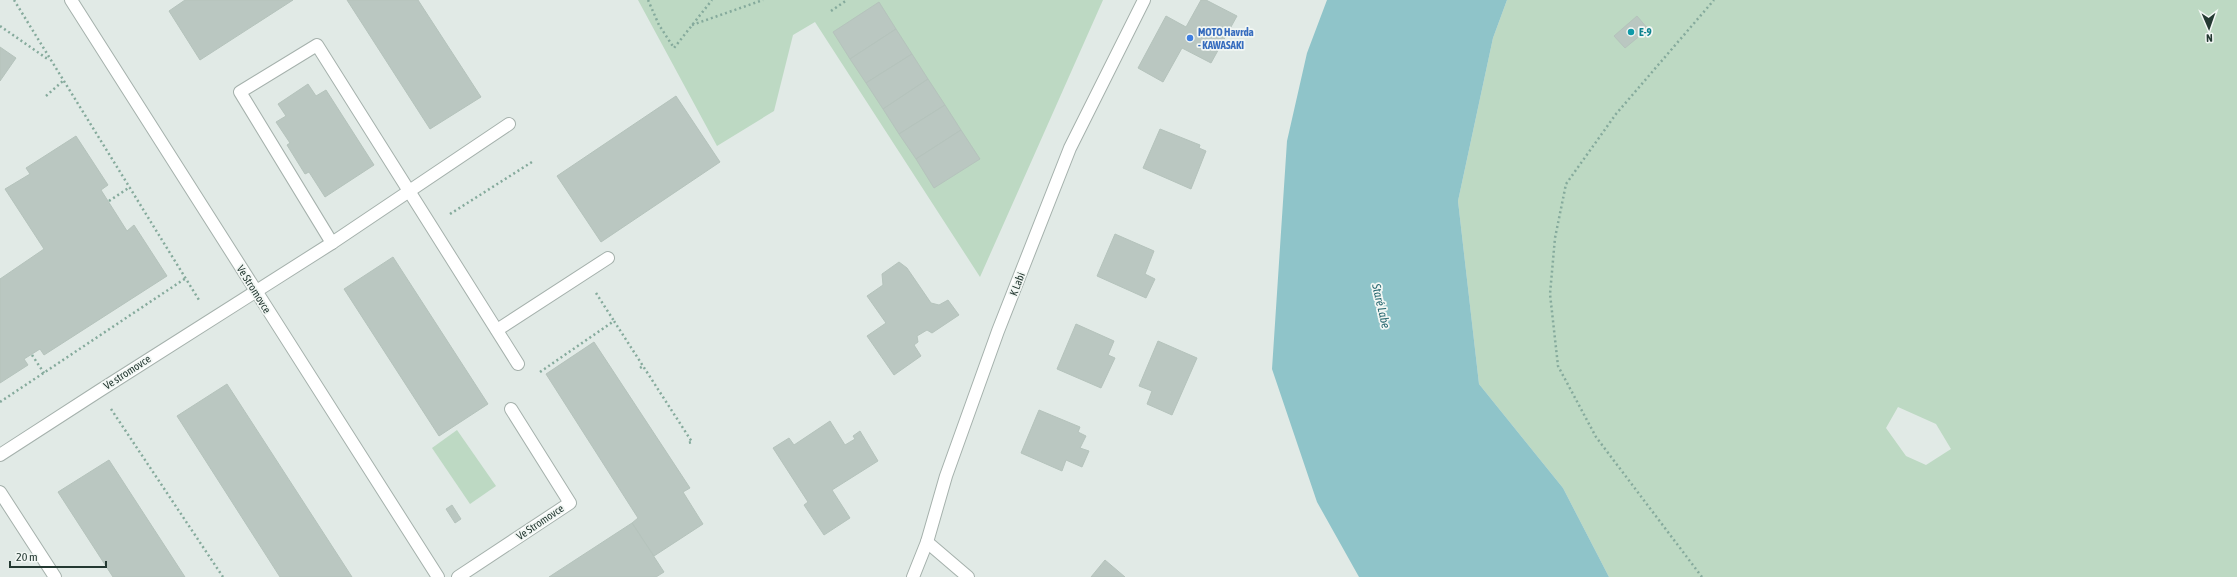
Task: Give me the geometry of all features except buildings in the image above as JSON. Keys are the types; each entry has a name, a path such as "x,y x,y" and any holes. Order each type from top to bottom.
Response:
{"street":[{"name":"Ve Stromovce","path":"71,0 255,292 438,577"},
{"name":"K Labi","path":"913,577 927,542 946,476 998,331 1070,148 1144,0"},
{"path":"332,243 240,92 317,45 518,364"},
{"name":"Ve stromovce","path":"0,456 98,390 332,243 509,124"},
{"path":"497,330 608,258"},
{"name":"Ve Stromovce","path":"458,577 570,503 510,409"},
{"path":"0,492 56,577"},
{"path":"927,542 968,577"}],"path":[{"path":"14,0 210,319"},
{"path":"648,0 659,25 674,48 712,0"},
{"path":"691,25 762,0"},
{"path":"831,11 847,0"},
{"path":"1702,577 1596,437 1558,366 1550,294 1555,238 1566,184 1616,114 1714,0"},
{"path":"0,26 51,62"},
{"path":"46,96 64,80"},
{"path":"431,227 532,162"},
{"path":"109,201 130,187"},
{"path":"584,274 692,442 688,443"},
{"path":"0,402 186,278"},
{"path":"538,374 614,322"},
{"path":"32,355 44,373"},
{"path":"98,390 222,577"}],"green space":[{"path":"638,0 1103,0 980,277 815,22 793,35 774,111 717,146"},
{"path":"1507,0 2237,0 2237,577 1609,577 1563,488 1479,384 1458,201 1493,38","holes":["1898,407 1936,424 1951,449 1926,465 1906,456 1886,428"]},
{"path":"457,430 496,486 470,504 432,448"}],"water":[{"name":"Staré Labe","path":"1327,0 1507,0 1493,38 1458,201 1479,384 1563,488 1609,577 1359,577 1317,502 1272,369 1287,141 1307,53"}],"place":[{"name":"E-9","path":"1631,32"},
{"name":"MOTO Havrda - KAWASAKI","path":"1190,38"}]}
